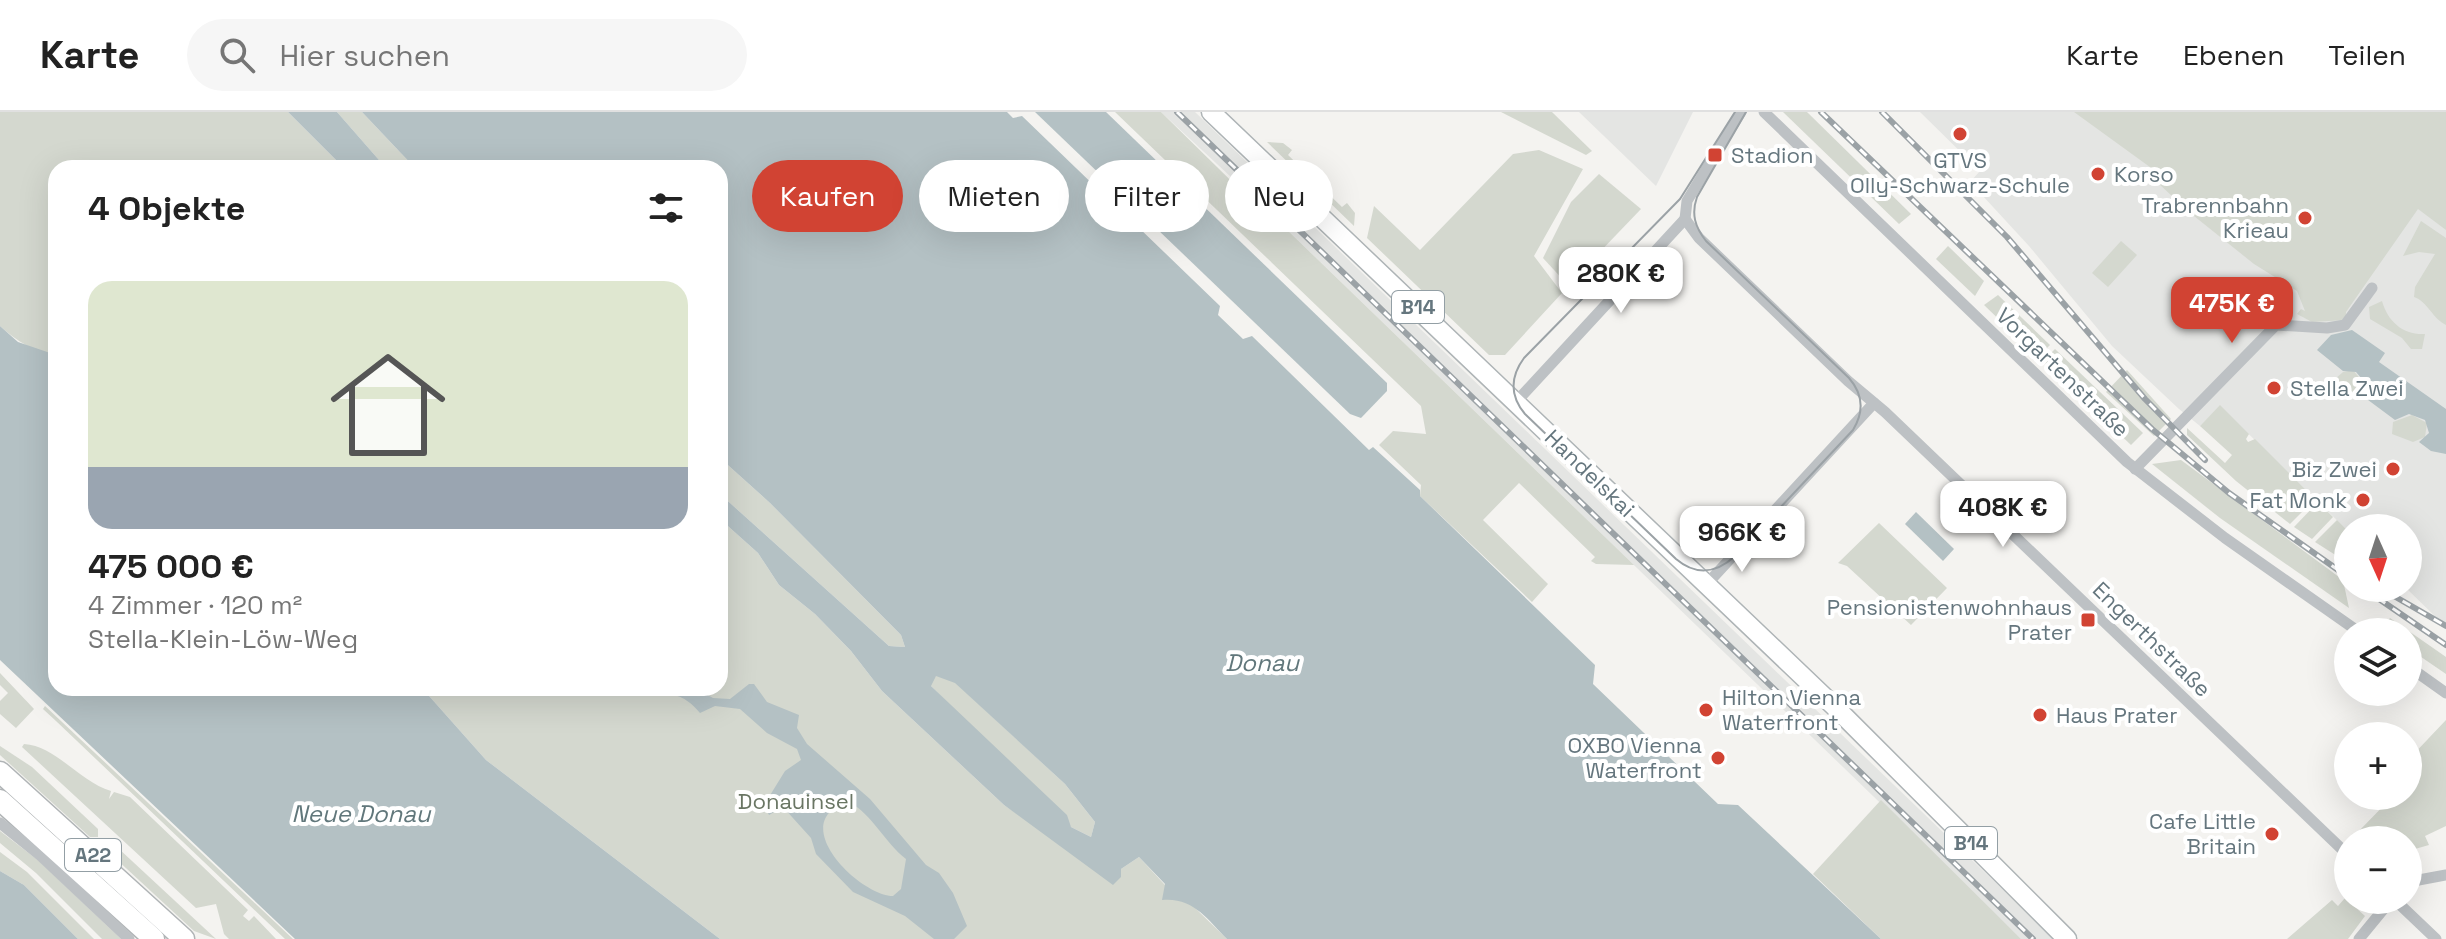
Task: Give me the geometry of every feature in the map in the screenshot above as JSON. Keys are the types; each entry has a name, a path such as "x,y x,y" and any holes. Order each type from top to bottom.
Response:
{"highway":[{"name":"A22","path":"0,772 184,939"},
{"name":"A22","path":"0,800 154,939"}],"main road":[{"name":"Handelskai","path":"1211,112 1838,710 2067,939"}],"street":[{"path":"1516,402 1685,219 1687,201 1741,112"},
{"name":"Vorgartenstraße","path":"1764,112 2135,469 2225,538 2339,618"},
{"name":"Engerthstraße","path":"1685,219 1699,238 2334,842"},
{"path":"2135,469 2276,325 2327,328 2345,325 2372,288"},
{"path":"1706,585 1874,403"},
{"path":"2422,676 2446,693"},
{"path":"0,823 129,939"},
{"path":"2422,879 2446,875"},
{"path":"2359,939 2381,914"},
{"path":"2408,914 2436,939"}],"shaded area":[{"path":"1161,112 1195,112 1245,160 1225,160 1225,171"},
{"path":"1579,112 1693,112 1656,186"},
{"path":"1920,112 2281,112 2446,228 2446,627 2420,602 2422,514 2334,514 2334,517 2220,406 2200,426 2112,346 2029,246 1970,182 1980,171"},
{"path":"1289,232 1320,232 2054,939 2021,939"}],"green space":[{"path":"0,112 288,112 336,160 48,160 48,353 26,345 0,326"},
{"path":"337,112 362,112 407,160 379,160"},
{"path":"1115,112 1161,112 1225,175 1225,218 1209,202 1209,160 1165,160"},
{"path":"1501,112 1552,112 1592,151 1586,155"},
{"path":"1783,112 1807,112 1911,214 1899,224"},
{"name":"Trabrennbahn Krieau","path":"2074,112 2446,112 2446,230 2418,209 2346,312 2346,320 2312,322 2297,314 2301,309 2305,311 2297,291 2254,264 2189,212 2158,183 2154,170"},
{"path":"1267,142 1283,143 1292,150 1288,155 1293,160 1286,160"},
{"path":"1539,150 1583,169 1534,256 1562,293 1505,355 1489,355 1367,238 1374,206 1420,250 1513,154"},
{"path":"1599,174 1641,209 1571,282 1566,283 1543,258 1571,202"},
{"path":"1333,198 1342,207 1347,203 1355,213 1354,226 1333,206"},
{"path":"2421,221 2446,238 2446,325 2414,297 2415,287 2435,254 2419,252 2403,256"},
{"path":"1240,232 1289,232 1634,565 1596,564 1591,561 1595,557 1519,483 1483,520 1548,584 1532,602 1420,496 1421,485 1379,445 1393,431 1426,434 1421,406"},
{"path":"2121,241 2137,255 2108,287 2092,273"},
{"path":"1948,246 1984,281 1975,296 1936,259"},
{"path":"1998,295 2050,345 2038,357 1984,305"},
{"path":"2382,301 2392,321 2403,330 2425,334 2422,349 2411,349 2402,338 2370,319 2369,307"},
{"path":"2055,349 2143,433 2131,445 2043,361"},
{"path":"2127,370 2171,419 2154,436 2106,392"},
{"path":"2353,370 2361,380 2357,395 2333,398 2335,379 2343,372"},
{"path":"2220,405 2249,434 2248,442 2255,439 2315,499 2290,524 2236,481 2187,435 2187,428 2225,463 2232,455 2200,426"},
{"path":"2412,415 2427,423 2425,437 2413,442 2392,434 2393,422"},
{"path":"2181,460 2334,573 2334,598 2220,518 2152,464"},
{"path":"728,465 770,503 901,635 905,647 889,646 728,501"},
{"path":"2318,502 2333,517 2312,539 2294,527"},
{"path":"1879,523 1947,588 1911,625 1847,566 1838,563"},
{"path":"2334,523 2334,554 2315,542"},
{"name":"Donauinsel","path":"728,526 758,553 779,585 815,614 851,651 882,691 1004,805 1050,836 1121,869 1139,857 1178,899 1190,903 1227,939 720,939 486,760 429,696 728,696"},
{"path":"2422,640 2446,657 2446,674 2422,658"},
{"path":"0,673 34,709 16,728 0,714 0,701 8,693 0,685"},
{"path":"936,675 955,682 1065,784 1095,822 1091,837 1071,827 930,685"},
{"path":"45,706 293,939 285,939 43,709"},
{"path":"2446,720 2446,826 2425,836 2429,845 2422,847 2422,826 2364,826 2379,810 2422,810 2422,745"},
{"path":"24,744 47,751 111,791 109,799 114,792 130,797 248,910 243,916 249,921 254,916 276,939 229,939 224,934 216,904 196,908 22,747"},
{"path":"0,746 32,767 98,829 98,837 90,837 0,755"},
{"path":"1881,800 2021,939 1881,939 1813,874"},
{"path":"0,831 39,861 121,939 102,939 36,873 0,843"},
{"path":"118,848 216,939 194,931 114,857 113,850"},
{"path":"0,852 27,872 94,939 78,939 24,885 0,871"},
{"path":"2332,900 2334,914 2365,916 2348,939 2287,939"}],"water":[{"path":"288,112 337,112 379,160 336,160"},
{"name":"Donau","path":"362,112 1007,112 1013,118 1022,116 1068,160 919,160 919,232 1069,232 1069,161 1085,177 1085,232 1143,232 1220,306 1218,315 1243,339 1252,336 1369,450 1373,447 1420,490 1420,496 1595,665 1593,684 1718,804 1738,805 1881,939 1227,939 1191,906 1162,900 1165,884 1139,857 1121,869 1121,877 1113,885 1004,805 882,691 851,651 815,614 779,585 758,553 728,526 728,501 889,646 905,647 901,635 770,503 728,465 728,160 407,160","holes":["936,676 955,683 1065,784 1095,822 1091,837 1071,827 1067,815 931,686"]},
{"path":"1035,112 1106,112 1156,160 1085,160"},
{"path":"1209,211 1225,227 1225,232 1230,232 1387,383 1387,391 1361,418 1350,414 1160,232 1209,232"},
{"name":"Neue Donau","path":"0,326 18,342 48,352 48,696 429,696 486,760 720,939 295,939 0,660"},
{"path":"2352,330 2385,353 2379,362 2446,409 2446,454 2431,451 2419,442 2429,433 2425,420 2409,414 2395,420 2360,394 2362,379 2356,372 2343,371 2317,350 2331,335"},
{"path":"1916,512 1954,549 1943,561 1905,524"},
{"path":"749,684 754,684 767,702 799,715 797,728 807,744 870,799 926,865 939,873 953,893 967,926 954,939 934,939 905,916 853,892 816,854 811,838 783,807 769,815 764,805 785,771 801,760 797,749 767,733 740,709 715,706 700,713 689,702 674,696 730,699","holes":["849,802 872,821 906,859 901,889 893,896 878,892 847,871 825,839 824,824 831,811"]},
{"path":"0,871 24,885 78,939 0,939"}],"tram line":[{"path":"1735,112 1680,199 1524,358 1514,379 1514,393 1525,414 1676,559 1698,570 1720,567 1734,557 1853,430 1860,410 1857,390 1849,378 1699,231 1694,215 1697,197 1746,112"}],"railway":[{"path":"1177,112 2033,939"},
{"path":"1821,112 2152,429 2229,493 2334,567"},
{"path":"1882,112 2007,237 2145,399 2205,460"},
{"path":"2383,602 2446,645"},
{"path":"2404,602 2446,626"}],"place":[{"name":"GTVS Olly-Schwarz-Schule","path":"1960,134"},
{"name":"Stadion","path":"1715,155"},
{"name":"Korso","path":"2098,174"},
{"name":"Trabrennbahn Krieau","path":"2305,218"},
{"name":"Stella Zwei","path":"2274,388"},
{"name":"Biz Zwei","path":"2393,469"},
{"name":"Fat Monk","path":"2363,500"},
{"name":"Pensionistenwohnhaus Prater","path":"2088,620"},
{"name":"Hilton Vienna Waterfront","path":"1706,710"},
{"name":"Haus Prater","path":"2040,715"},
{"name":"OXBO Vienna Waterfront","path":"1718,758"},
{"name":"Cafe Little Britain","path":"2272,834"}]}
